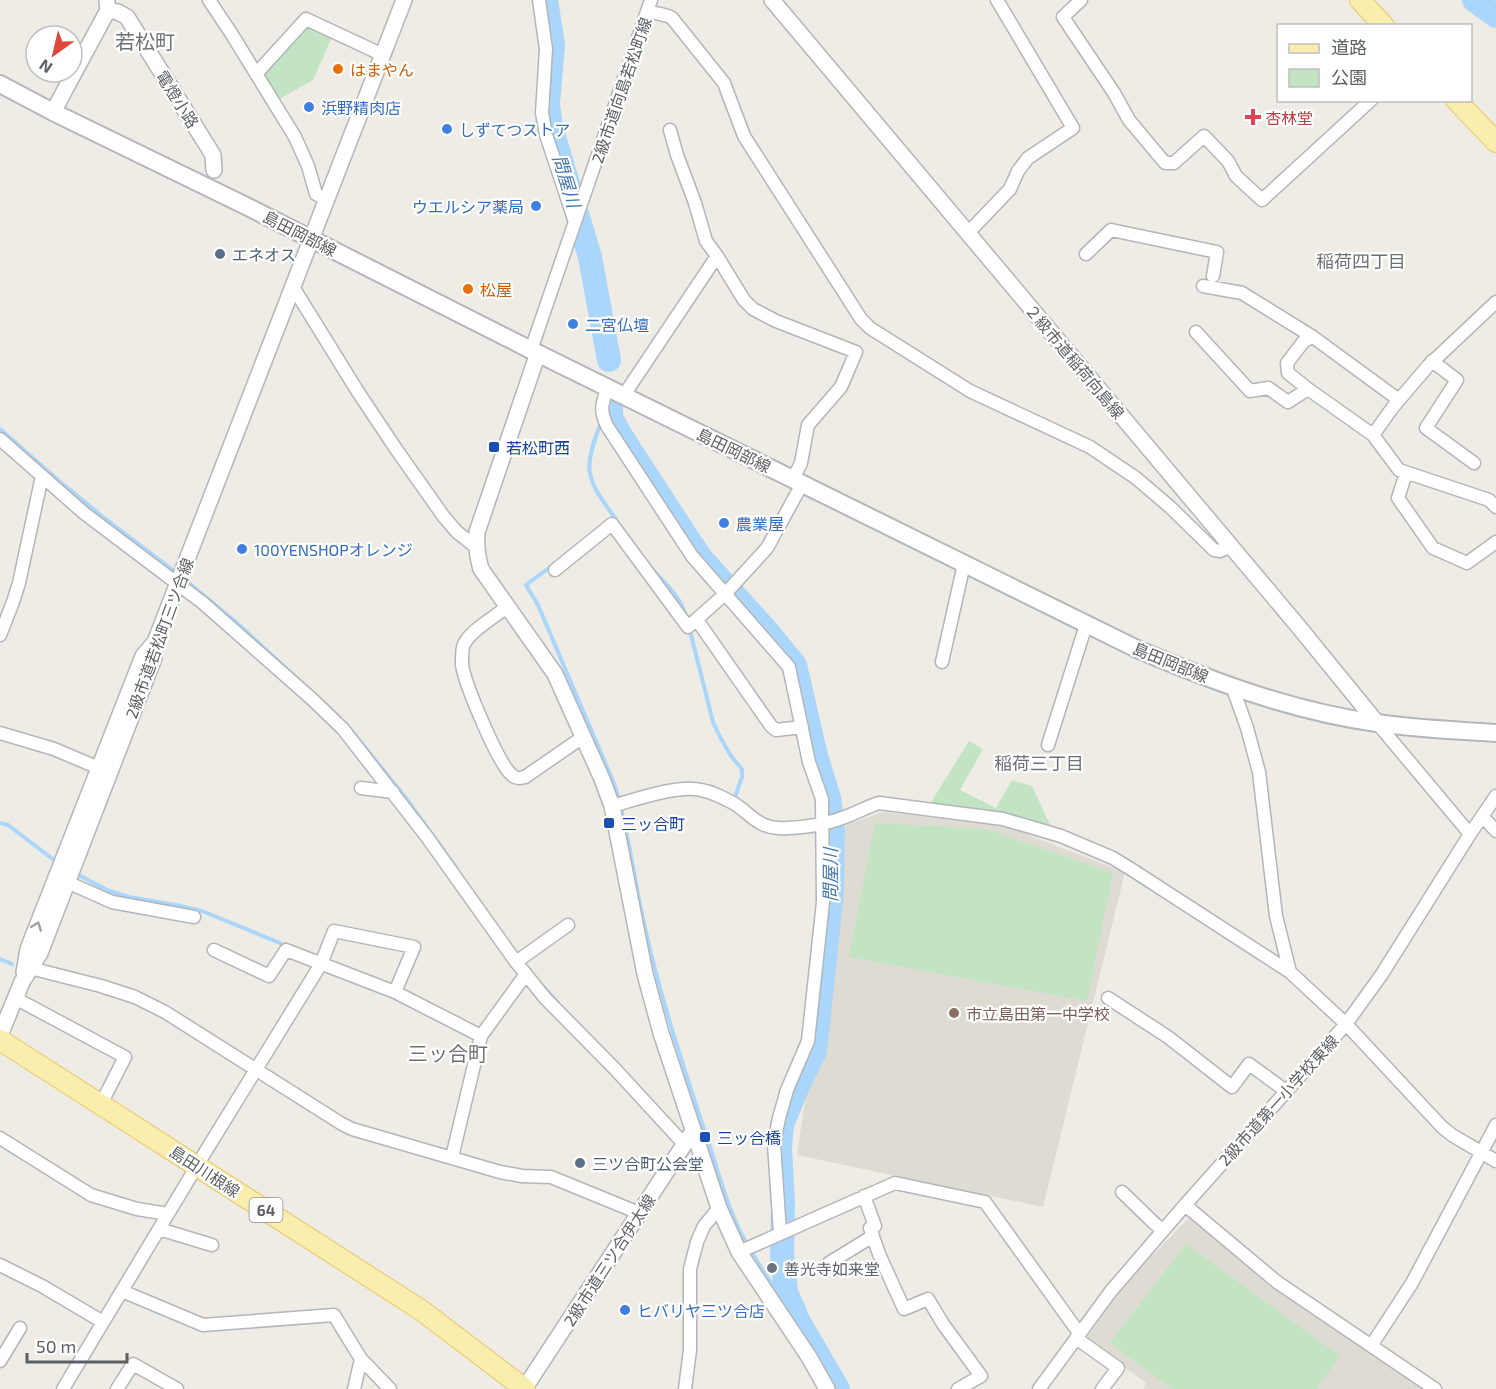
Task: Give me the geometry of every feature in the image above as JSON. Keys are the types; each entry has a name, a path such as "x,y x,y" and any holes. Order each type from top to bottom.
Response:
{"main road":[{"path":"1360,0 1382,24"},
{"name":"島田岡部線","path":"0,84 1086,625 1182,668 1307,709 1377,723 1496,733"},
{"path":"1458,102 1496,142"},
{"name":"島田川根線","path":"0,1040 421,1310 525,1389"}],"street":[{"path":"209,0 295,137 308,166 316,194 327,200"},
{"name":"2級市道若松町三ツ合線","path":"0,1035 22,982 40,953 67,882 104,770 154,658 155,642 177,583 404,0"},
{"path":"539,0 546,49 542,113 546,135 575,222"},
{"name":"２級市道稲荷向島線","path":"772,0 1232,546 1377,723"},
{"path":"968,233 1010,189 1018,171 1028,158 1073,128 998,0"},
{"path":"1081,0 1063,17 1114,93 1129,120 1166,163 1174,163 1204,136 1228,161 1236,176 1262,200 1369,102"},
{"name":"電燈小路","path":"53,112 107,5 127,17 213,155 214,170"},
{"path":"650,5 658,15 667,15 672,18 724,84 744,136 861,319 870,328 970,391 1090,447 1136,478 1214,550 1220,551 1232,546"},
{"name":"2級市道向島若松町線","path":"534,351 575,222 650,5"},
{"path":"256,74 306,19 383,55"},
{"path":"555,570 612,524 688,627 725,594 767,548 798,482 808,425 841,387 856,352 776,321 753,309 744,300 706,242 670,130"},
{"path":"1086,254 1111,230 1217,252 1213,276"},
{"path":"624,395 717,256"},
{"path":"1203,286 1242,293 1313,337 1399,400"},
{"path":"293,287 396,449 444,517 457,532 476,547"},
{"path":"1373,435 1432,362 1496,302"},
{"path":"1196,332 1250,391 1268,388 1287,402 1308,389"},
{"path":"1313,337 1304,341 1287,363 1288,373 1373,435 1399,471 1489,500 1496,507"},
{"path":"534,351 477,532 477,558 481,569 555,674 612,806 645,974 689,1138 739,1252 827,1389"},
{"path":"1432,362 1457,380 1426,428 1474,463"},
{"path":"608,387 602,404 602,415 607,426 692,556 789,667 809,762 822,799 823,902 808,1041 787,1090 774,1144 780,1233"},
{"path":"0,439 117,538 203,603 343,729 427,837 516,962 545,998 614,1068 689,1138"},
{"path":"1406,473 1398,498 1433,548 1467,563 1496,542"},
{"path":"0,635 19,582 42,476"},
{"path":"942,662 964,564"},
{"path":"507,607 467,638 463,647 462,665 491,741 510,774 517,778 525,777 583,737"},
{"path":"697,620 771,726 776,730 802,727"},
{"path":"1048,745 1086,625"},
{"path":"1232,686 1259,771 1276,916 1290,972"},
{"path":"1377,723 1470,834"},
{"path":"0,733 54,749 104,770 28,949 22,982"},
{"path":"361,788 393,792"},
{"path":"612,806 670,790 699,789 737,805 752,819 777,828 822,824 849,816 879,802 1002,819 1061,836 1113,858 1290,972 1346,1024 1442,1127 1496,1161"},
{"name":"2級市道第一小学校東線","path":"1039,1389 1111,1291 1346,1024 1382,974 1496,796"},
{"path":"1482,816 1496,831"},
{"path":"67,882 112,902 194,917"},
{"path":"516,962 568,925"},
{"path":"63,1389 321,964 334,931 414,947 395,992"},
{"path":"214,950 269,976 285,950 395,992 481,1036"},
{"path":"30,968 135,997 165,1012 352,1129 500,1172 551,1178 639,1213"},
{"path":"452,1157 481,1036 526,974"},
{"path":"15,998 125,1057 101,1104"},
{"path":"1108,998 1168,1037 1232,1087 1249,1064 1286,1091"},
{"path":"1371,1346 1412,1283 1496,1125"},
{"path":"0,1138 91,1195 137,1209 168,1214"},
{"name":"2級市道三ツ合伊太線","path":"525,1389 689,1138"},
{"path":"739,1252 895,1183 985,1202 1077,1336 1118,1368 1102,1389"},
{"path":"1122,1192 1163,1230"},
{"path":"864,1196 875,1226 870,1228 879,1254 904,1309 928,1299 943,1324 981,1376 958,1389"},
{"path":"1185,1205 1277,1282 1435,1389"},
{"path":"685,1389 690,1350 690,1269 704,1226 719,1208"},
{"path":"159,1229 212,1245"},
{"path":"829,1263 873,1236"},
{"path":"0,1265 42,1286 103,1322"},
{"path":"122,1291 203,1325 334,1315 361,1359 390,1389"},
{"path":"0,1361 20,1329"},
{"path":"354,1389 361,1359"},
{"path":"117,1389 133,1364 177,1389"}],"shaded area":[{"name":"市立島田第一中学校","path":"883,812 1007,827 1125,872 1043,1207 797,1155 846,825"},
{"path":"1190,1217 1425,1389 1143,1389 1146,1383 1086,1339 1128,1280"}],"green space":[{"path":"313,26 332,37 313,80 278,100 264,72 302,29"},
{"path":"969,741 983,749 960,790 996,808 1012,780 1032,786 1050,825 1049,829 935,806 931,802"},
{"path":"875,823 986,829 1113,873 1087,1001 849,957"},
{"path":"1186,1244 1340,1356 1317,1389 1172,1389 1110,1343"}],"waterway":[{"name":"問屋川","path":"546,0 553,45 548,104 551,127 590,257 609,360"},
{"path":"1474,0 1496,16"},
{"name":"問屋川","path":"606,414 611,406"},
{"name":"問屋川","path":"611,406 611,417 620,434 701,558 795,665 816,756 829,798 833,829 832,892 815,1051 782,1125 780,1148 783,1202 782,1254 786,1292 799,1322 838,1389"},
{"path":"601,423 589,468 597,491 615,518 611,522"},
{"path":"0,429 103,517 178,574"},
{"path":"554,564 526,585 538,605 615,786 651,955 666,1008 724,1192 747,1244"},
{"path":"653,570 677,597 686,617"},
{"path":"184,579 237,623 340,718"},
{"path":"689,627 713,722 731,756 742,769 742,777 735,797"},
{"path":"347,725 405,797 457,869"},
{"path":"0,823 8,825 58,863"},
{"path":"75,873 107,890 129,897 202,911 280,943"},
{"path":"0,959 12,964"},
{"path":"541,984 558,1003"},
{"path":"711,1166 719,1175"},
{"path":"751,1251 799,1322"}],"place":[{"name":"はまやん","path":"338,69"},
{"name":"浜野精肉店","path":"309,107"},
{"name":"杏林堂","path":"1253,117"},
{"name":"しずてつストア","path":"447,129"},
{"name":"ウエルシア薬局","path":"536,206"},
{"name":"エネオス","path":"220,254"},
{"name":"松屋","path":"468,289"},
{"name":"二宮仏壇","path":"573,324"},
{"name":"若松町西","path":"494,447"},
{"name":"農業屋","path":"724,523"},
{"name":"100YENSHOPオレンジ","path":"242,549"},
{"name":"三ッ合町","path":"609,823"},
{"name":"市立島田第一中学校","path":"954,1013"},
{"name":"三ッ合橋","path":"705,1137"},
{"name":"三ツ合町公会堂","path":"580,1163"},
{"name":"善光寺如来堂","path":"772,1268"},
{"name":"ヒバリヤ三ツ合店","path":"625,1310"}],"district":[{"name":"若松町","path":"145,41"},
{"name":"稲荷四丁目","path":"1361,261"},
{"name":"稲荷三丁目","path":"1039,763"},
{"name":"三ッ合町","path":"448,1053"}]}
